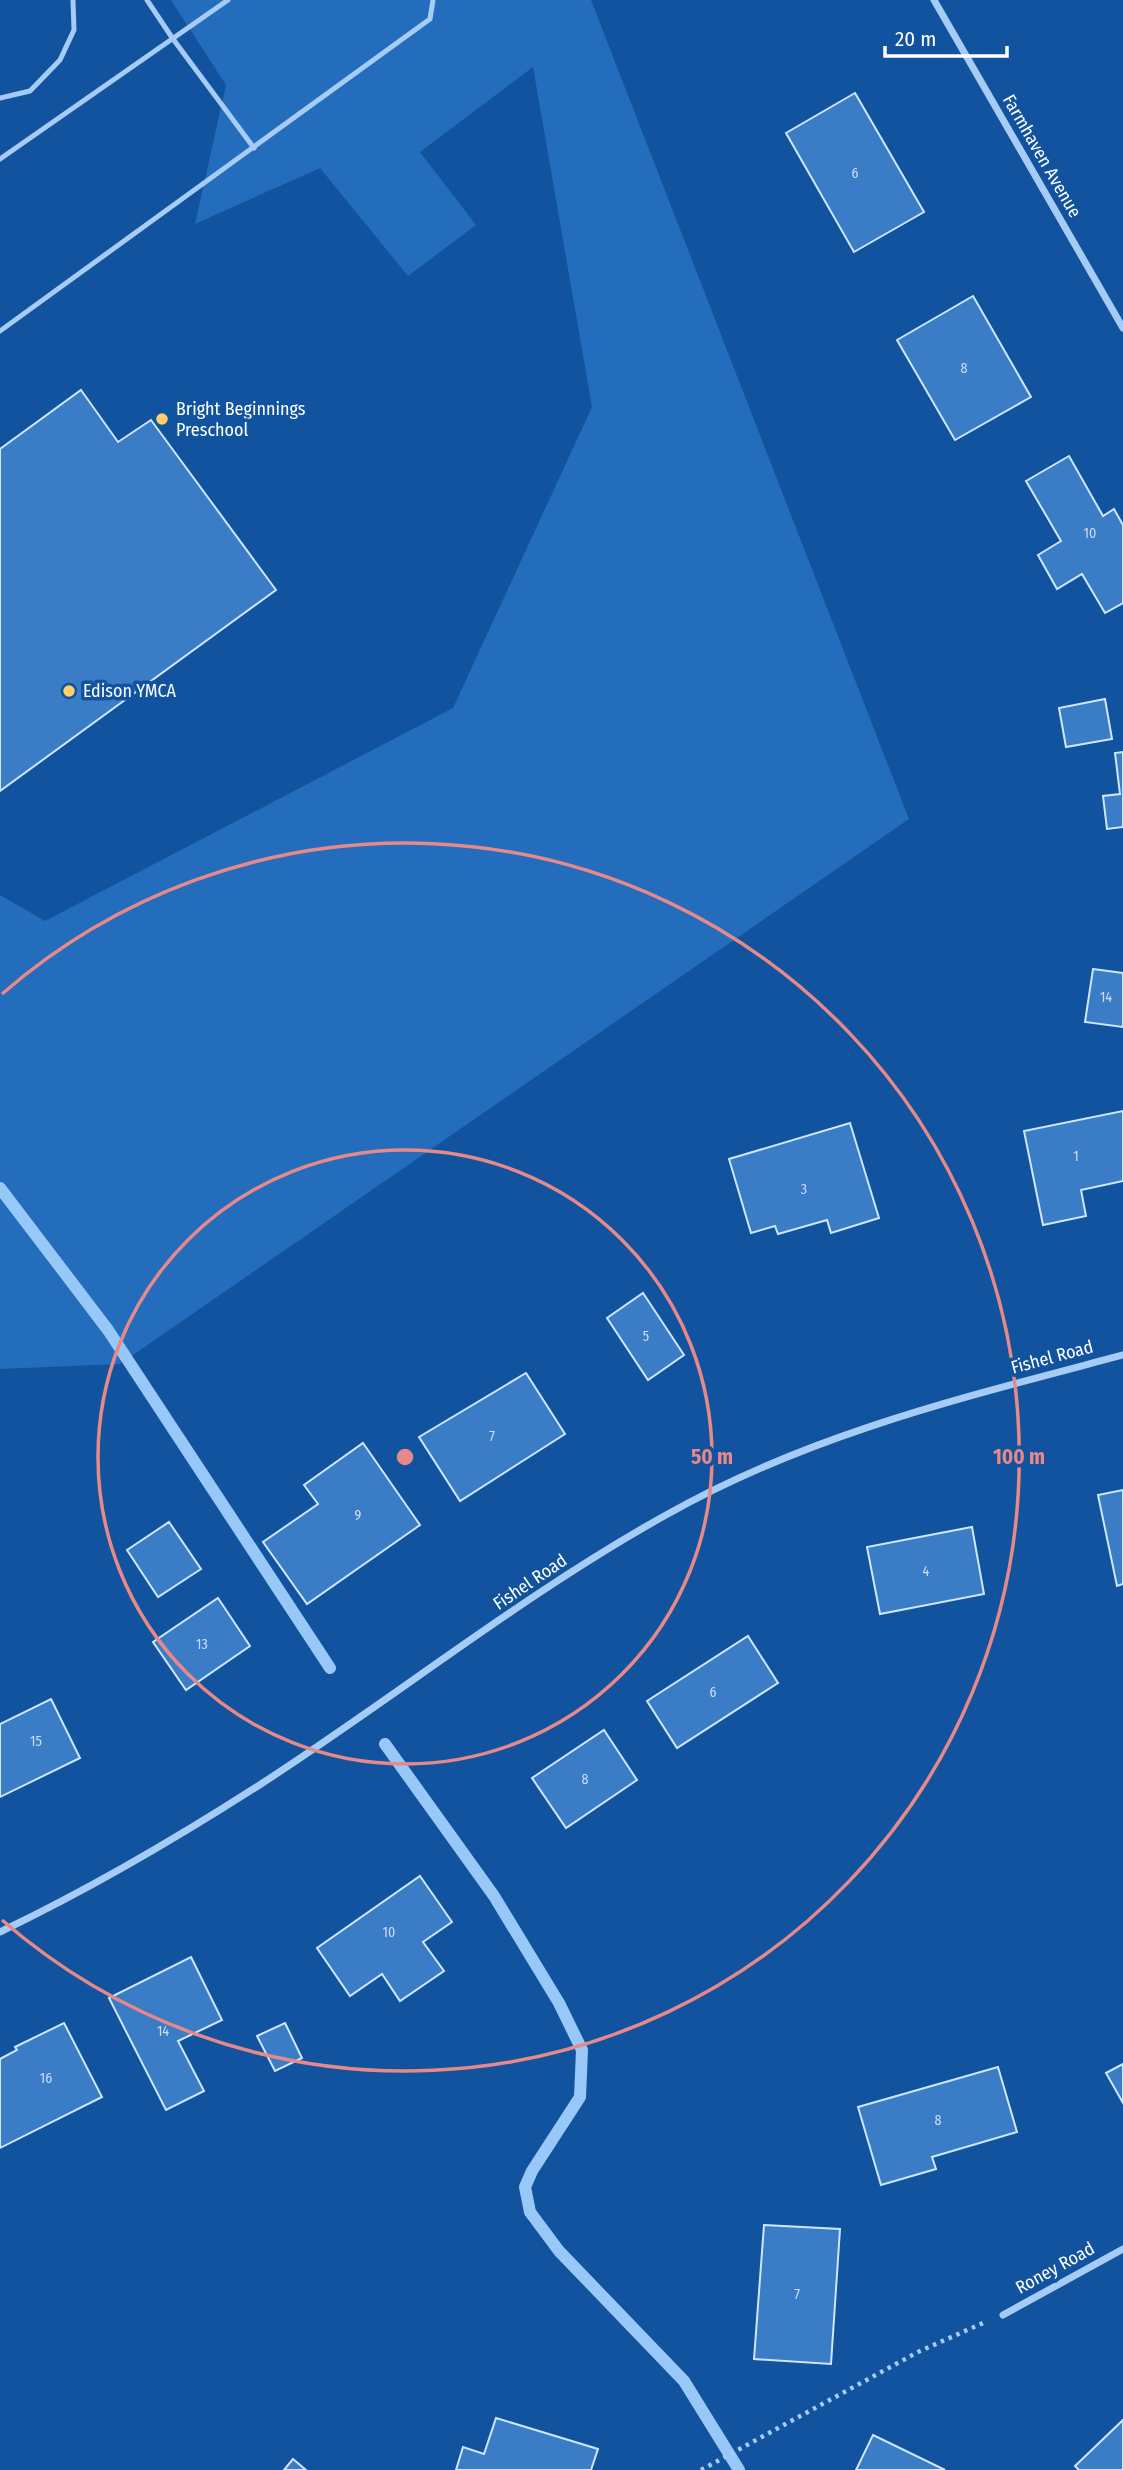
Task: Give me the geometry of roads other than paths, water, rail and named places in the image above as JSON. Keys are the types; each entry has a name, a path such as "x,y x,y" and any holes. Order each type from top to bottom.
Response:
{"street":[{"name":"Farmhaven Avenue","path":"934,0 1123,328"},
{"name":"Fishel Road","path":"0,1933 69,1899 260,1784 555,1583 667,1514 796,1451 902,1414 1123,1354"},
{"name":"Roney Road","path":"1003,2315 1123,2249"}],"lane":[{"path":"0,97 30,92 60,60 74,30 73,0"},
{"path":"147,0 254,148"},
{"path":"0,159 228,0"},
{"path":"0,331 430,19 433,0"}],"waterway":[{"path":"0,1188 108,1330 330,1668"},
{"path":"385,1744 494,1896 559,2003 582,2050 580,2097 532,2171 525,2187 530,2212 559,2251 684,2381 739,2470"}],"place":[{"name":"Bright Beginnings Preschool","path":"162,419"},
{"name":"Edison YMCA","path":"69,691"}]}
